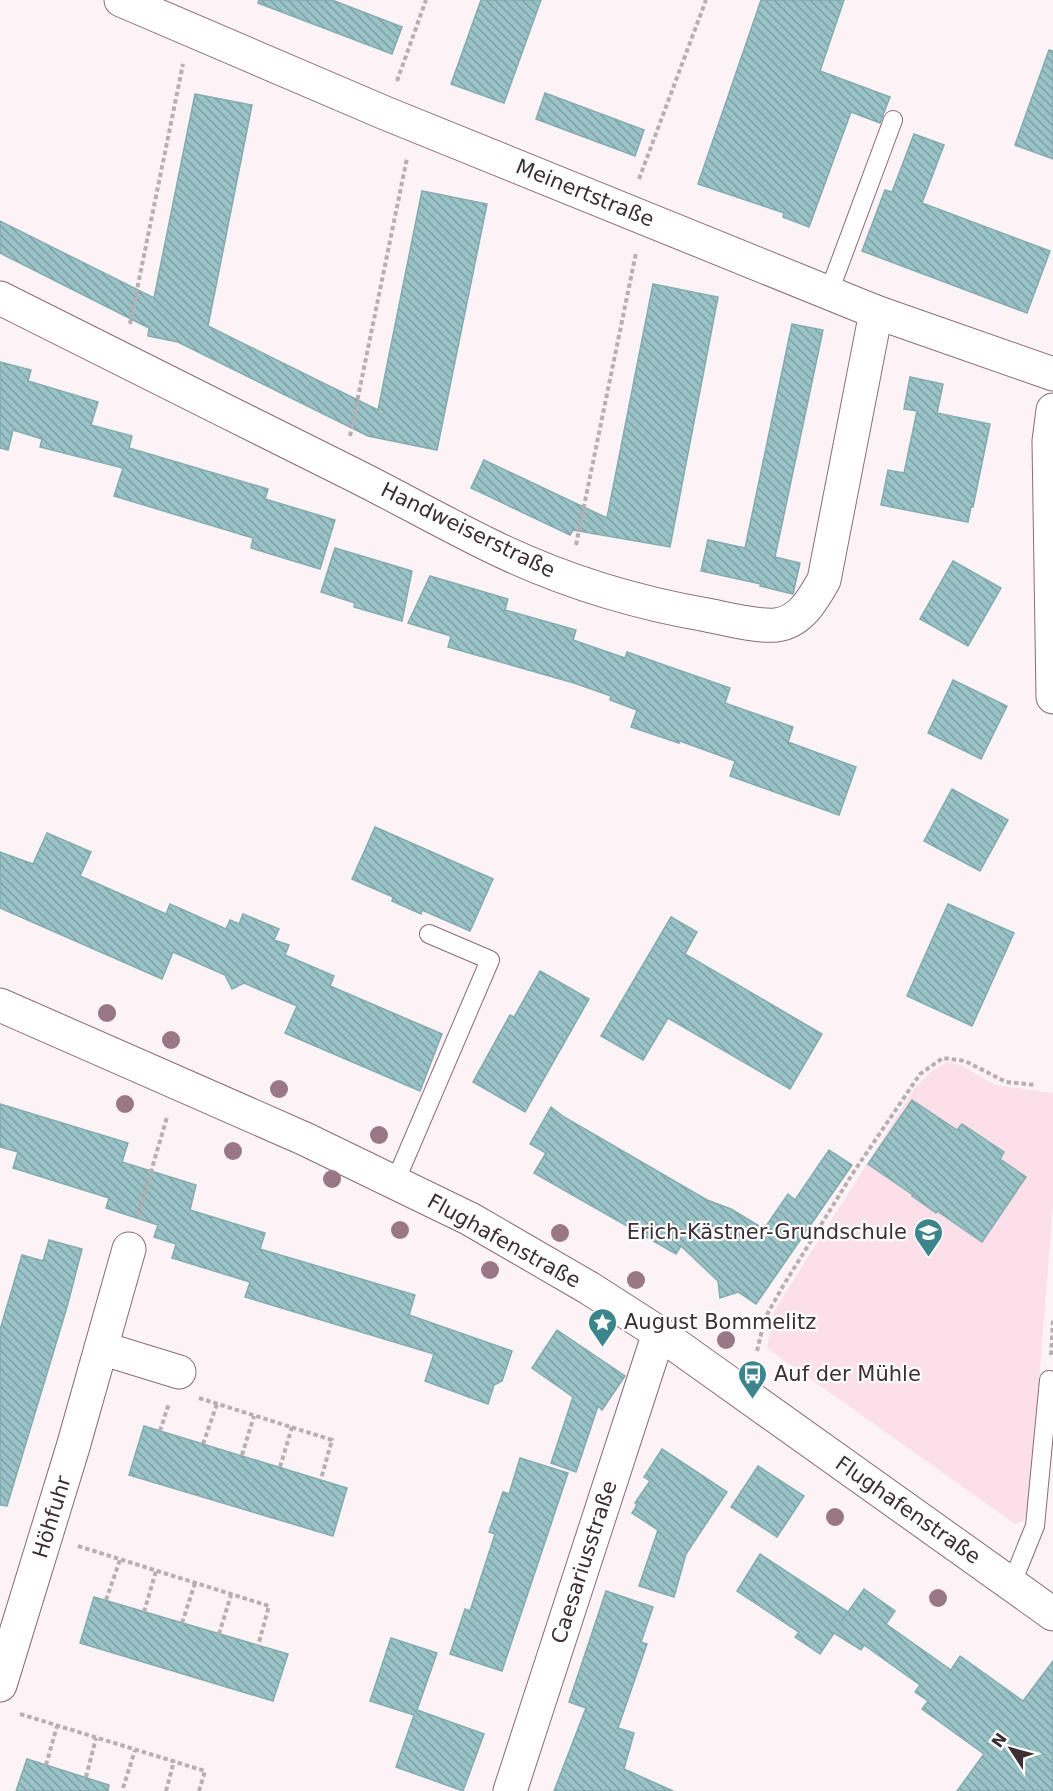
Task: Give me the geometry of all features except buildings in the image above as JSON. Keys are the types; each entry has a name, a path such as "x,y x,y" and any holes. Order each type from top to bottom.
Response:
{"street":[{"name":"Meinertstraße","path":"122,0 386,113 876,312 1053,374"},
{"name":"Handweiserstraße","path":"0,298 490,545 569,578 628,598 750,623 776,625 795,618 811,603 824,580 876,312"},
{"path":"1053,410 1049,441 1053,697"},
{"name":"Flughafenstraße","path":"0,1005 305,1139 470,1219 589,1288 659,1333 1053,1614"},
{"name":"Höhfuhr","path":"6,1698 8,1632 46,1536 129,1249"},
{"name":"Caesariusstraße","path":"510,1791 659,1333"},
{"path":"101,1348 187,1384"}],"lane":[{"path":"829,292 892,120"},
{"path":"395,1182 490,960 429,934"},
{"path":"1012,1583 1035,1526 1049,1380"}],"path":[{"path":"396,82 426,0"},
{"path":"639,181 706,0"},
{"path":"122,360 184,60"},
{"path":"343,469 407,156"},
{"path":"569,578 636,251"},
{"path":"757,1351 765,1318 783,1286 853,1173 920,1074 943,1058 964,1061 1006,1082 1035,1085"},
{"path":"129,1249 177,1082"},
{"path":"1049,1380 1053,1320"},
{"path":"187,1384 217,1404 332,1440 321,1479"},
{"path":"203,1444 217,1404"},
{"path":"242,1455 254,1416"},
{"path":"280,1467 292,1427"},
{"path":"46,1536 269,1606 258,1646"},
{"path":"106,1600 120,1560"},
{"path":"144,1612 156,1571"},
{"path":"182,1623 195,1583"},
{"path":"219,1634 231,1594"},
{"path":"6,1698 57,1726 205,1771 199,1791"},
{"path":"46,1765 57,1726"},
{"path":"86,1777 96,1738"},
{"path":"123,1788 135,1749"},
{"path":"166,1791 174,1761"}],"shaded area":[{"name":"Erich-Kästner-Grundschule","path":"947,1062 961,1065 995,1085 1053,1093 1053,1204 1029,1508 1023,1521 1015,1524 767,1348 774,1311 914,1089 933,1070"}],"place":[{"name":"Erich-Kästner-Grundschule","path":"928,1258"},
{"name":"August Bommelitz","path":"603,1348"},
{"name":"Auf der Mühle","path":"753,1400"}]}
